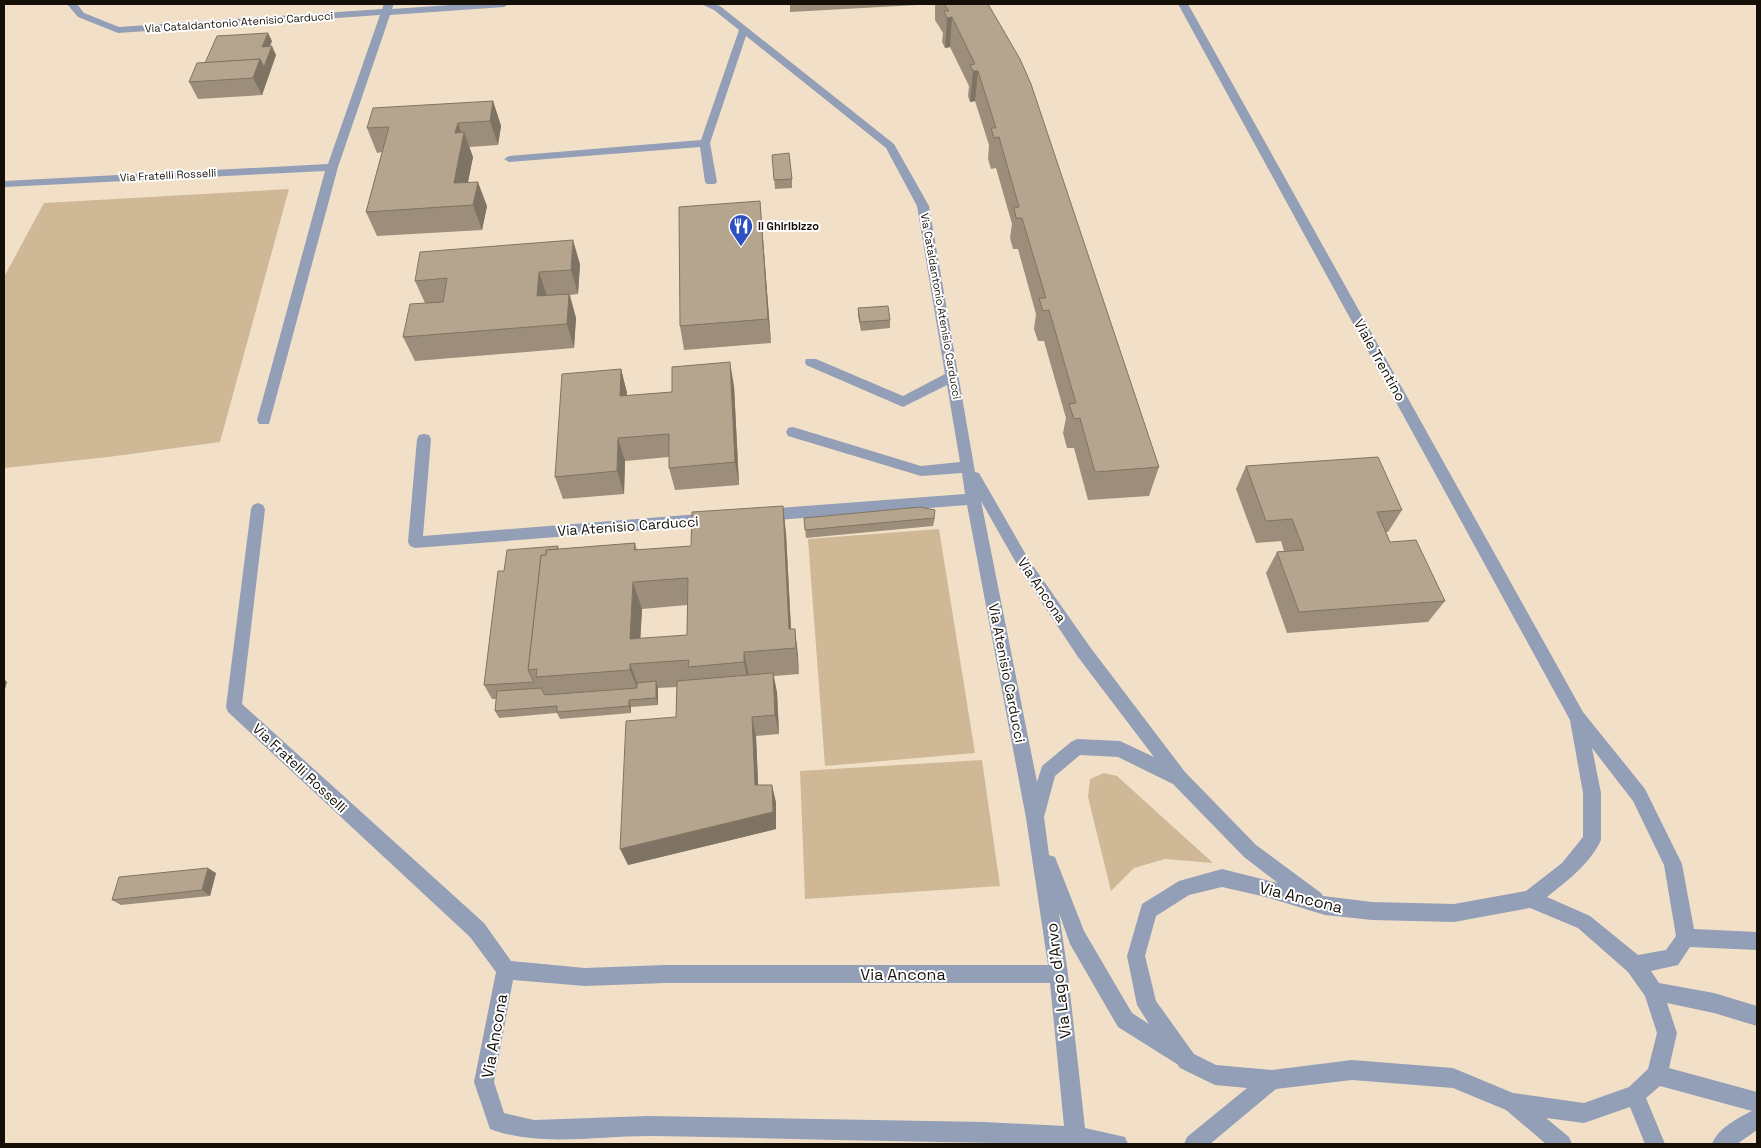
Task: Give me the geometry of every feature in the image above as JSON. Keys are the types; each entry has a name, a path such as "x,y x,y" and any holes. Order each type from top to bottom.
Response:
{"street":[{"name":"Via Cataldantonio Atenisio Carducci","path":"72,4 81,15 118,30 388,8 504,4"},
{"name":"Via Cataldantonio Atenisio Carducci","path":"706,4 717,8 890,146 923,206 968,467"},
{"name":"Viale Trentino","path":"1183,4 1577,717 1639,795 1673,864 1686,938"},
{"path":"264,420 332,166 388,8"},
{"path":"711,182 705,143 744,29"},
{"path":"509,159 705,143"},
{"name":"Via Fratelli Rosselli","path":"4,184 332,166"},
{"path":"811,362 903,402 953,376"},
{"path":"792,432 921,471 968,467"},
{"name":"Via Atenisio Carducci","path":"424,439 415,542 724,518"},
{"name":"Via Atenisio Carducci","path":"968,467 1035,818"},
{"name":"Via Ancona","path":"968,467 1024,564 1084,652 1179,778"},
{"path":"754,516 973,499"},
{"name":"Via Fratelli Rosselli","path":"258,510 234,707 477,930 506,970"},
{"name":"Viale Trentino","path":"1530,899 1568,869 1592,840 1592,793 1577,717"},
{"path":"1186,1060 1125,1020 1077,937 1035,818 1048,772 1077,747 1120,749 1179,778 1250,851 1325,906"},
{"name":"Via Lago d'Arvo","path":"1035,818 1059,974 1075,1141"},
{"name":"Via Ancona","path":"1530,899 1454,913 1372,911 1325,906 1266,888 1222,878 1185,887 1148,910 1136,956 1147,1006 1186,1060 1215,1074 1272,1080 1352,1070 1453,1078 1513,1103 1584,1112 1635,1094 1657,1075"},
{"path":"1530,899 1584,922 1635,965 1653,990 1667,1033 1657,1075 1757,1102"},
{"path":"1635,965 1671,958 1686,938 1757,941"},
{"name":"Via Ancona","path":"1059,974 665,974 585,977 506,970 484,1082 497,1122 534,1130 666,1127 984,1132 1118,1144"},
{"path":"1653,990 1714,1003 1757,1016"},
{"path":"1194,1144 1272,1080"},
{"path":"1635,1094 1655,1144"},
{"path":"1513,1103 1562,1144"},
{"path":"1722,1144 1742,1127 1757,1119"}],"shaded area":[{"path":"289,189 220,442 108,457 4,468 4,277 44,203"},
{"path":"939,529 975,753 825,766 808,539"},
{"path":"982,760 1000,886 805,899 800,771"},
{"path":"1104,773 1117,776 1213,863 1165,859 1134,868 1111,891 1088,797 1090,779"}],"building":[{"path":"944,4 988,4 1020,59 1031,84 1159,467 1095,472 1080,418 1074,419 1069,404 1076,403 1049,310 1043,311 1039,298 1046,298 1022,218 1016,218 1014,208 1019,207 999,137 994,138 991,128 996,128 978,71 973,71 970,65 975,64 952,17 947,18 944,11 949,11"},
{"path":"268,33 262,47 272,46 264,67 260,59 205,63 217,36"},
{"path":"260,59 253,78 189,82 197,63"},
{"path":"493,101 490,121 458,123 455,133 464,132 454,183 478,182 473,205 366,212 389,127 367,128 373,108"},
{"path":"789,153 792,179 774,180 772,155"},
{"path":"760,201 768,319 680,326 679,207"},
{"path":"573,240 571,270 539,272 537,296 569,294 567,324 403,337 410,304 443,302 447,278 415,281 420,252"},
{"path":"888,306 890,320 860,322 858,308"},
{"path":"730,362 735,462 669,468 669,434 618,438 617,471 555,477 562,374 621,369 620,396 672,392 672,367"},
{"path":"1378,457 1402,510 1377,512 1390,542 1416,540 1445,601 1299,612 1277,552 1304,550 1292,519 1266,521 1246,466"},
{"path":"783,506 789,629 795,629 796,648 744,652 744,662 688,667 689,660 630,664 630,670 536,677 537,669 528,670 541,555 546,555 546,550 635,543 634,550 691,546 692,512","holes":["688,578 687,635 630,639 633,582"]},
{"path":"920,507 935,510 934,518 805,530 804,518"},
{"path":"558,546 557,549 546,550 546,555 541,555 528,670 534,682 484,685 498,571 504,571 507,550"},
{"path":"773,673 775,715 752,717 755,785 772,785 773,812 620,849 626,721 676,717 677,681"},
{"path":"656,681 656,698 629,700 629,706 557,712 557,706 495,711 497,691 541,688 545,695 637,688 637,683"},
{"path":"208,868 202,890 112,900 119,877"}],"place":[{"name":"Il Ghiribizzo","path":"741,247"}]}
